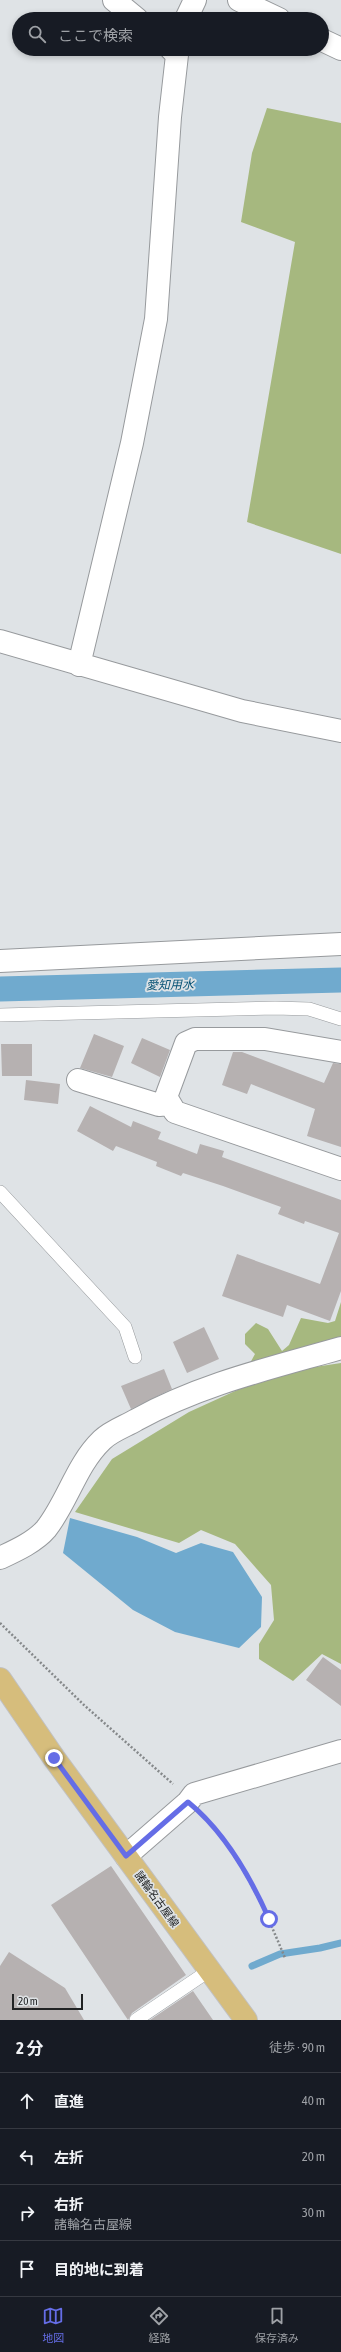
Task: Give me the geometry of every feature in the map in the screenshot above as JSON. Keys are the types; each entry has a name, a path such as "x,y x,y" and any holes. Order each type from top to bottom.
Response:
{"main road":[{"name":"諸輪名古屋線","path":"0,1679 126,1856 246,2020"}],"street":[{"path":"114,0 129,12"},
{"path":"189,12 195,0"},
{"path":"239,0 264,12"},
{"path":"329,43 341,49"},
{"path":"79,665 132,443 156,319 170,117 177,56"},
{"path":"0,641 242,711 341,731"},
{"path":"0,961 341,944"},
{"path":"341,1052 265,1039 195,1039 186,1043 166,1097 175,1112 341,1169"},
{"path":"78,1080 159,1104 170,1104"},
{"path":"0,1558 19,1548 45,1530 61,1506 85,1458 103,1438 164,1404 218,1383 269,1366 341,1348"},
{"path":"126,1856 190,1800 194,1794 341,1751"}],"lane":[{"path":"0,1015 275,1008 309,1009 341,1019"},
{"path":"0,1192 125,1327 135,1358"},
{"path":"136,2020 210,1970"}],"path":[{"path":"0,1623 139,1756 190,1800 201,1812 233,1852 259,1898 285,1958"}],"green space":[{"path":"267,108 341,123 341,554 247,522 295,242 241,222 252,153"},
{"path":"341,1302 341,1339 249,1365 255,1354 245,1344 245,1334 256,1323 268,1329 282,1351 289,1345 301,1318 328,1323 335,1321"},
{"path":"341,1363 341,1664 322,1654 293,1681 259,1659 259,1644 274,1620 271,1585 235,1544 201,1530 179,1543 75,1512 112,1459 189,1412 275,1373"}],"water":[{"path":"70,1518 137,1537 176,1553 201,1543 233,1552 262,1597 261,1627 239,1648 175,1632 133,1610 63,1553"}],"building":[{"path":"94,1034 124,1046 112,1077 80,1068"},
{"path":"142,1038 170,1050 160,1077 131,1063"},
{"path":"1,1044 32,1044 32,1076 2,1076"},
{"path":"233,1052 242,1052 324,1083 333,1063 341,1064 341,1147 307,1136 315,1109 251,1084 247,1094 222,1085"},
{"path":"26,1080 60,1084 58,1104 24,1100"},
{"path":"90,1106 131,1127 133,1121 161,1132 158,1139 197,1154 200,1144 224,1151 222,1157 341,1200 341,1291 330,1321 287,1305 283,1317 222,1296 237,1254 320,1284 339,1233 305,1221 304,1224 278,1214 281,1207 183,1173 181,1176 156,1166 157,1162 116,1146 113,1151 77,1131"},
{"path":"204,1327 219,1359 187,1373 173,1342"},
{"path":"164,1369 172,1389 131,1409 121,1386"},
{"path":"323,1657 341,1670 341,1706 306,1680"},
{"path":"111,1866 186,1975 132,2013 128,2020 51,1905"},
{"path":"9,1952 65,1988 84,2020 0,2020 0,1966"},
{"path":"193,1991 213,2020 150,2020"}],"waterway":[{"name":"愛知用水","path":"0,989 341,980"},
{"path":"252,1966 280,1954 341,1943"}],"route":[{"path":"54,1758 126,1856 188,1802 201,1812 233,1852 247,1875 269,1919"}]}
